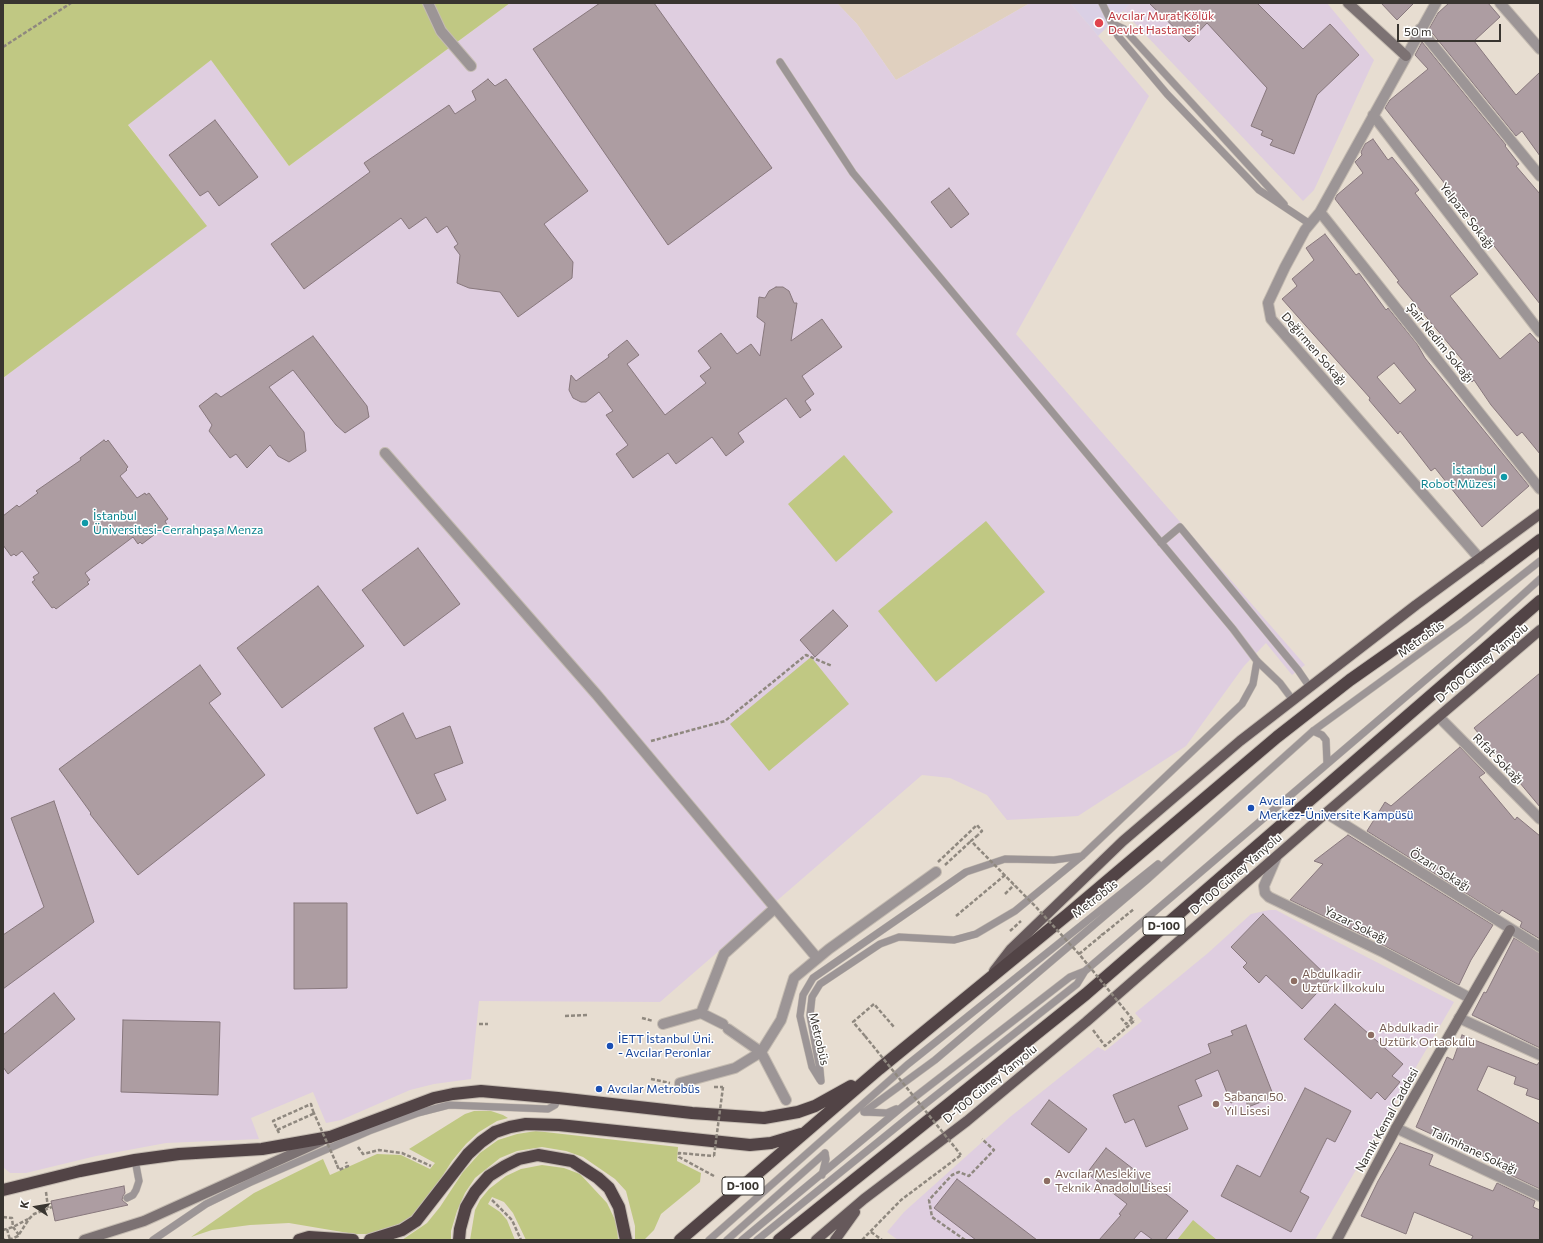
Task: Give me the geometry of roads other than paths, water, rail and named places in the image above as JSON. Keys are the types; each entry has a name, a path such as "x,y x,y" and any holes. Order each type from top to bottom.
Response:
{"highway":[{"name":"D-100","path":"680,1240 879,1069 1067,915 1277,737 1350,680 1421,630 1540,540"},
{"name":"D-100","path":"779,1240 1086,994 1540,601"},
{"path":"3,1190 80,1171 135,1160 178,1154 262,1149 330,1137 434,1098 453,1094 481,1091 692,1113 764,1118 798,1112 815,1106 879,1069"},
{"path":"370,1240 402,1230 416,1221 468,1154 495,1132 510,1127 526,1124 559,1125 750,1145 771,1143 806,1133"},
{"path":"460,1240 460,1229 466,1207 474,1192 489,1176 505,1166 519,1159 538,1155 572,1161 598,1178 609,1188 619,1207 626,1240"},
{"path":"299,1240 309,1237 353,1240"}],"main road":[{"path":"985,982 1011,949 1123,841 1240,741 1309,686 1540,514"},
{"name":"D-100 Güney Yanyolu","path":"816,1240 864,1199 967,1120 1086,1022 1326,813 1540,631"},
{"path":"835,1240 864,1199"}],"street":[{"path":"428,3 441,31 471,66"},
{"path":"1348,3 1406,56"},
{"name":"Değirmen Sokağı","path":"1436,3 1420,29 1320,212 1310,224 1285,267 1268,303 1271,319 1480,559"},
{"path":"1500,3 1540,49"},
{"path":"1420,29 1540,176"},
{"name":"Yelpaze Sokağı","path":"1373,115 1540,332"},
{"name":"Şair Nedim Sokağı","path":"1320,212 1540,489"},
{"path":"385,453 639,745 817,958"},
{"name":"Rıfat Sokağı","path":"1438,717 1540,819"},
{"name":"Özarı Sokağı","path":"1326,813 1510,930 1540,947"},
{"name":"Yazar Sokağı","path":"1276,858 1264,886 1264,893 1269,897 1383,952 1470,998"},
{"path":"680,1087 680,1083 735,1068 761,1052 781,1020 794,978 817,958 936,872"},
{"path":"701,1013 724,954 775,908"},
{"name":"Namık Kemal Caddesi","path":"1337,1240 1396,1128 1510,930"},
{"path":"663,1024 701,1013 725,1027 761,1052 786,1100"},
{"path":"1459,1018 1540,1055"},
{"name":"Talimhane Sokağı","path":"1396,1128 1540,1196"},
{"path":"84,1240 144,1221 330,1137"}],"lane":[{"path":"1102,3 1118,36 1167,94 1259,190 1310,224"},
{"path":"1113,24 1124,28 1292,212"},
{"path":"780,62 853,173 1161,543 1257,661 1280,683 1292,699"},
{"path":"1161,543 1180,527 1298,670 1309,686"},
{"name":"Metrobüs","path":"902,1107 887,1113 864,1112 935,1060 1143,883 1313,732 1464,621 1540,561"},
{"name":"Metrobüs","path":"757,1240 915,1112 1077,984 1085,971 1478,635 1540,579"},
{"name":"Metrobüs","path":"1082,856 1054,860 1005,859 966,872 813,978 803,996 800,1016 812,1067 821,1081 810,1015 812,997 820,984 843,967 886,942 899,938 954,940 976,934 1015,911 1082,856 1242,704 1253,684 1257,661"},
{"path":"1313,732 1322,735 1326,740 1327,763"},
{"name":"Metrobüs","path":"709,1240 907,1065 1205,827"},
{"name":"Metrobüs","path":"742,1240 902,1107 1070,977 1085,971"},
{"path":"153,1240 206,1204 251,1182 369,1131 418,1113 454,1105 548,1109 555,1105 558,1098"},
{"path":"727,1240 825,1153 826,1159 822,1174"},
{"path":"127,1198 133,1195 139,1181 135,1160"}],"place":[{"name":"Avcılar Murat Kölük Devlet Hastanesi","path":"1099,23"},
{"name":"İstanbul Robot Müzesi","path":"1504,477"},
{"name":"İstanbul Üniversitesi-Cerrahpaşa Menza","path":"85,523"},
{"name":"Avcılar Merkez-Üniversite Kampüsü","path":"1251,808"},
{"name":"Abdulkadir Uztürk İlkokulu","path":"1294,981"},
{"name":"Abdulkadir Uztürk Ortaokulu","path":"1371,1035"},
{"name":"İETT İstanbul Üni. - Avcılar Peronlar","path":"610,1046"},
{"name":"Avcılar Metrobüs","path":"599,1089"},
{"name":"Sabancı 50. Yıl Lisesi","path":"1216,1104"},
{"name":"Avcılar Mesleki ve Teknik Anadolu Lisesi","path":"1047,1181"}]}
